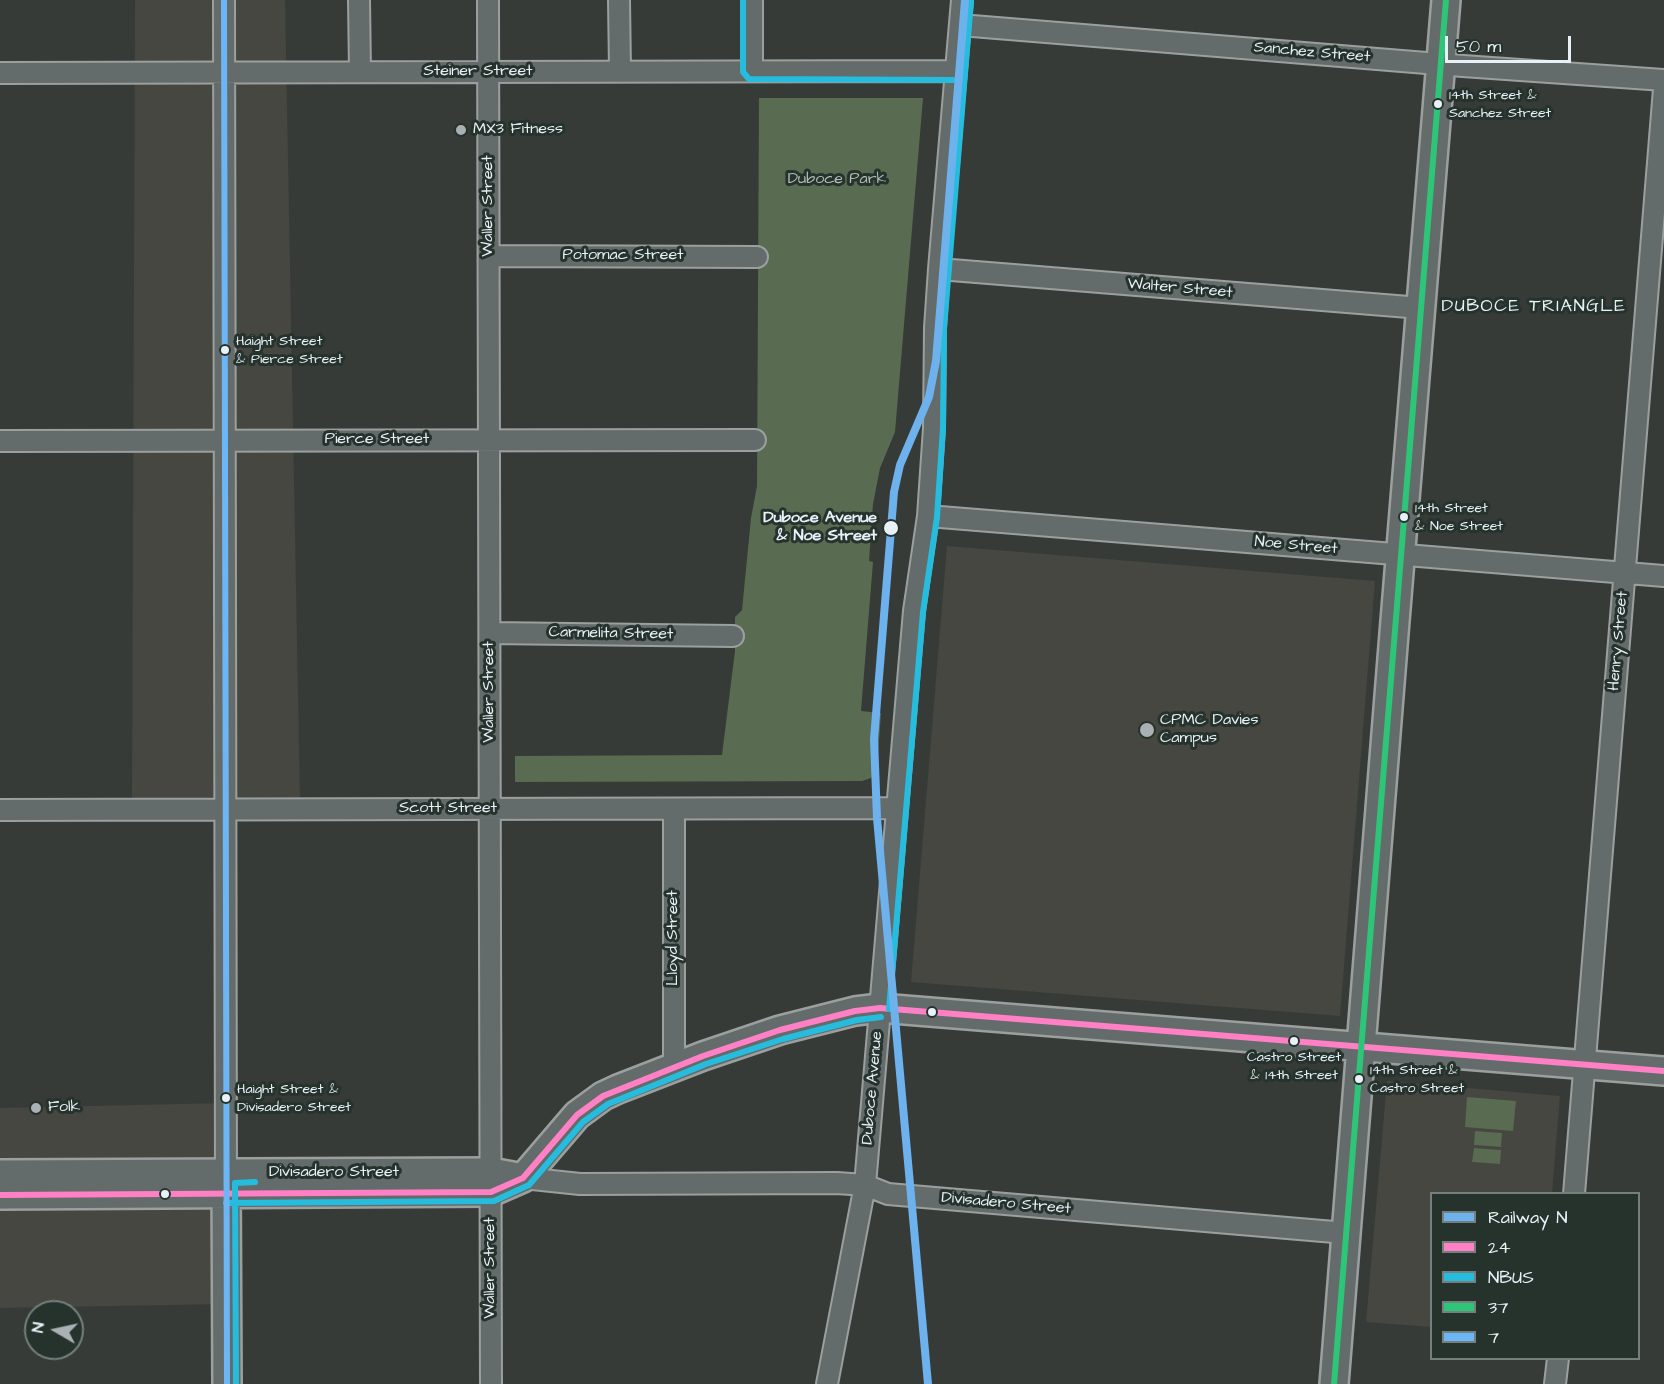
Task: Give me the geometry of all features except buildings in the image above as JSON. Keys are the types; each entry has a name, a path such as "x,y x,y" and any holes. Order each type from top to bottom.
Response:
{"main road":[{"path":"1334,1384 1446,0"},
{"path":"523,1178 567,1126 590,1105 618,1089 780,1030 855,1011 880,1008 1664,1071"},
{"name":"Divisadero Street","path":"0,1174 226,1184"},
{"name":"Divisadero Street","path":"0,1195 226,1184 491,1183 523,1178"},
{"path":"226,1184 227,1384"}],"street":[{"path":"224,0 226,1184"},
{"path":"359,0 360,72"},
{"name":"Waller Street","path":"488,0 491,1384"},
{"path":"620,0 620,72"},
{"path":"752,0 752,71"},
{"name":"Duboce Avenue","path":"827,1384 865,1185 914,611 928,516 934,428 935,328 962,0"},
{"name":"Sanchez Street","path":"960,25 1664,80"},
{"name":"Steiner Street","path":"0,73 956,71"},
{"name":"Henry Street","path":"1574,1192 1664,89"},
{"name":"Potomac Street","path":"489,256 757,257"},
{"name":"Walter Street","path":"939,269 1421,308"},
{"name":"Pierce Street","path":"0,441 755,440"},
{"name":"Noe Street","path":"928,516 1664,576"},
{"name":"Carmelita Street","path":"490,633 733,636"},
{"name":"Scott Street","path":"0,810 897,808"},
{"name":"Lloyd Street","path":"674,809 674,1067"},
{"name":"Divisadero Street","path":"523,1178 580,1184 837,1183 865,1185 888,1194 1346,1233"},
{"path":"1556,1384 1558,1360"}],"shaded area":[{"path":"135,0 285,0 300,800 132,798"},
{"name":"CPMC Davies Campus","path":"947,546 1375,581 1340,1016 911,982"},
{"path":"1387,1081 1560,1096 1552,1192 1430,1192 1430,1327 1366,1322"},
{"path":"226,1103 227,1304 84,1307 84,1300 24,1300 24,1308 0,1308 0,1108"}],"green space":[{"name":"Duboce Park","path":"759,98 923,98 895,432 880,468 873,504 869,561 873,562 861,711 881,713 877,769 871,778 862,781 515,782 515,756 722,755 735,651 735,617 742,610 751,518 757,486"},
{"path":"1467,1097 1516,1101 1513,1131 1465,1127"},
{"path":"1475,1131 1502,1133 1501,1147 1474,1145"},
{"path":"1474,1148 1501,1150 1500,1164 1472,1162"}],"rail line":[{"name":"N","path":"928,1384 877,818 874,739 894,492 900,465 929,397 936,361 965,0"}],"transit line":[{"name":"7","path":"224,0 227,1384"},
{"name":"NBUS","path":"743,0 743,72 749,79 956,80"},
{"name":"37","path":"1334,1384 1446,0"},
{"name":"NBUS","path":"889,1009 923,612 937,517 943,428 944,328 971,1"},
{"name":"24","path":"0,1195 491,1192 523,1178 577,1115 603,1096 703,1056 780,1030 855,1011 880,1008 1664,1071"},
{"name":"NBUS","path":"226,1203 494,1201 529,1185 583,1122 608,1104 706,1064 783,1039 857,1020 881,1017"},
{"name":"NBUS","path":"236,1384 235,1183 255,1182"}],"place":[{"name":"14th Street & Sanchez Street","path":"1438,104"},
{"name":"MX3 Fitness","path":"461,130"},
{"name":"Haight Street & Pierce Street","path":"225,350"},
{"name":"14th Street & Noe Street","path":"1404,517"},
{"name":"Duboce Avenue & Noe Street","path":"891,528"},
{"name":"CPMC Davies Campus","path":"1147,730"},
{"name":"Castro Street & 14th Street","path":"1294,1041"},
{"name":"14th Street & Castro Street","path":"1359,1079"},
{"name":"Haight Street & Divisadero Street","path":"226,1098"},
{"name":"Folk","path":"36,1108"}],"district":[{"name":"DUBOCE TRIANGLE","path":"1534,307"}]}
